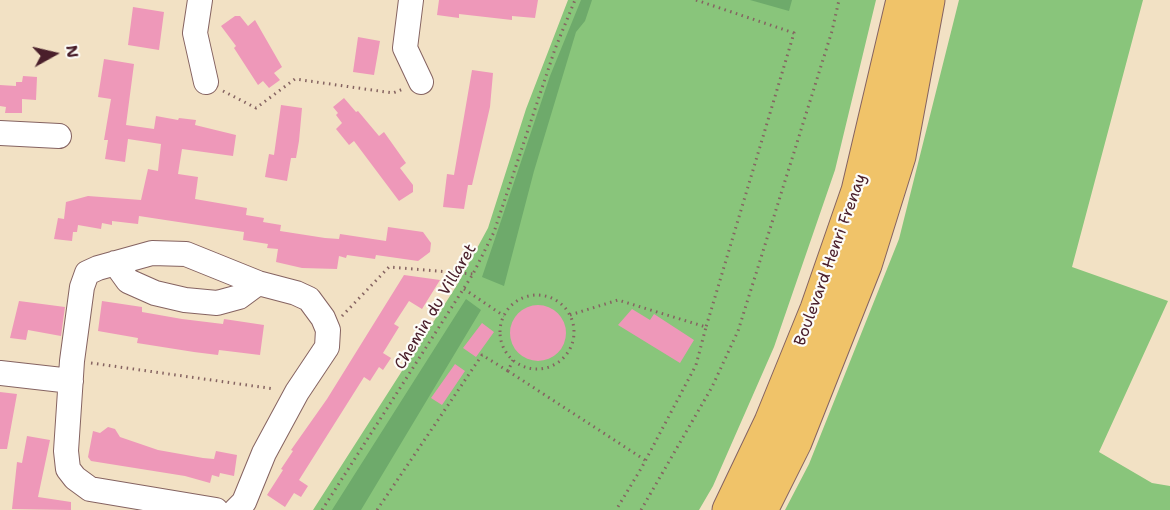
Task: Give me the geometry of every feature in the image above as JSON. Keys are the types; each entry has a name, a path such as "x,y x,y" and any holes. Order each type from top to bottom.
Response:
{"highway":[{"name":"Boulevard Henri Frenay","path":"729,510 771,422 817,309 858,191 903,0"},
{"name":"Boulevard Henri Frenay","path":"761,510 795,442 865,265 899,156 928,0"}],"street":[{"path":"200,0 195,33 206,82"},
{"path":"411,0 405,48 421,82"},
{"path":"0,133 59,136"},
{"path":"216,510 90,489 75,478 68,469 66,451 71,371 82,287 87,273 152,254 186,254 258,283 296,293 309,299 328,330 327,347 297,392 264,453 244,502 236,510"},
{"path":"115,263 128,280 155,293 185,300 217,303 239,297 258,283"},
{"path":"0,373 71,371"}],"path":[{"name":"Chemin du Villaret","path":"322,510 464,289 494,232 555,49 575,0"},
{"path":"616,510 696,365 794,33 696,0"},
{"path":"641,510 712,387 738,331 832,31 839,0"},
{"path":"206,82 256,108 295,80 393,93 421,82"},
{"path":"328,330 390,267 473,274"},
{"path":"464,289 504,316"},
{"path":"532,295 550,297 570,315 574,335 567,354 560,362 542,369 531,369 513,360 501,340 504,316 515,302 532,295"},
{"path":"570,315 618,300 706,327"},
{"path":"377,510 482,355 645,460"},
{"path":"508,371 513,360"},
{"path":"71,371 297,392"}],"green space":[{"path":"568,0 876,0 835,170 774,347 713,486 699,510 313,510 457,285 488,228 526,109"},
{"path":"581,0 592,0 585,21 576,32 534,171 504,286 482,277 550,76"},
{"path":"750,0 792,0 789,11"},
{"path":"959,0 1143,0 1072,267 1168,301 1099,452 1152,483 1170,486 1170,510 785,510 809,464 899,239"},
{"path":"466,299 481,310 361,510 332,510"}],"building":[{"path":"439,0 538,0 535,18 512,16 512,20 459,14 459,18 437,15"},
{"path":"133,7 164,12 159,50 128,45"},
{"path":"235,16 240,16 248,26 255,20 282,67 274,73 280,80 269,88 263,81 258,85 234,48 236,46 221,26"},
{"path":"358,37 380,41 374,75 353,72"},
{"path":"104,59 134,64 126,125 154,129 156,116 178,120 179,118 196,120 195,125 236,135 233,156 182,149 178,174 198,177 195,199 247,208 246,215 264,218 263,222 281,225 280,231 325,238 339,239 340,234 386,241 388,227 423,232 431,243 430,252 418,261 376,255 375,259 347,255 346,258 339,256 337,269 302,268 276,262 278,249 267,248 268,244 243,240 244,232 139,216 138,224 112,221 112,225 102,223 101,229 78,225 77,232 73,232 72,241 54,239 58,218 64,219 66,202 88,196 141,200 148,169 158,171 161,144 128,139 125,162 105,159 108,140 104,140 111,99 98,97"},
{"path":"472,70 493,73 490,107 472,185 468,185 464,209 443,207 447,174 454,175"},
{"path":"23,76 37,77 36,100 22,99 22,113 5,113 6,107 0,106 0,85 16,86 16,82 22,82"},
{"path":"344,98 379,136 384,132 406,163 400,168 413,185 413,192 399,201 354,141 349,145 336,129 342,123 333,107"},
{"path":"281,105 302,108 296,158 291,158 287,181 265,177 269,154 274,155"},
{"path":"404,275 440,280 422,309 409,301 394,324 399,327 383,353 391,358 383,370 379,367 370,381 364,377 299,480 308,486 301,497 294,493 285,507 267,495 283,470 281,469 293,451 291,450 327,399"},
{"path":"19,301 65,307 61,336 28,330 26,340 10,338"},
{"path":"102,301 142,307 142,312 182,319 223,324 224,319 264,325 260,355 219,350 218,355 194,352 137,343 138,338 98,331"},
{"path":"538,305 549,307 558,313 564,322 566,333 564,344 558,353 549,359 538,361 527,359 518,353 512,344 510,333 512,322 518,313 527,307"},
{"path":"632,309 650,320 654,314 694,340 680,363 618,325"},
{"path":"482,323 494,332 476,357 463,348"},
{"path":"455,364 465,371 442,405 431,398"},
{"path":"0,392 17,394 7,449 0,449"},
{"path":"108,427 115,429 120,437 158,450 214,459 216,451 237,455 234,476 220,473 219,477 212,475 210,483 185,476 91,461 88,457 93,431 100,433"},
{"path":"27,436 50,440 38,497 71,502 71,510 12,509 17,462 22,463"}]}
